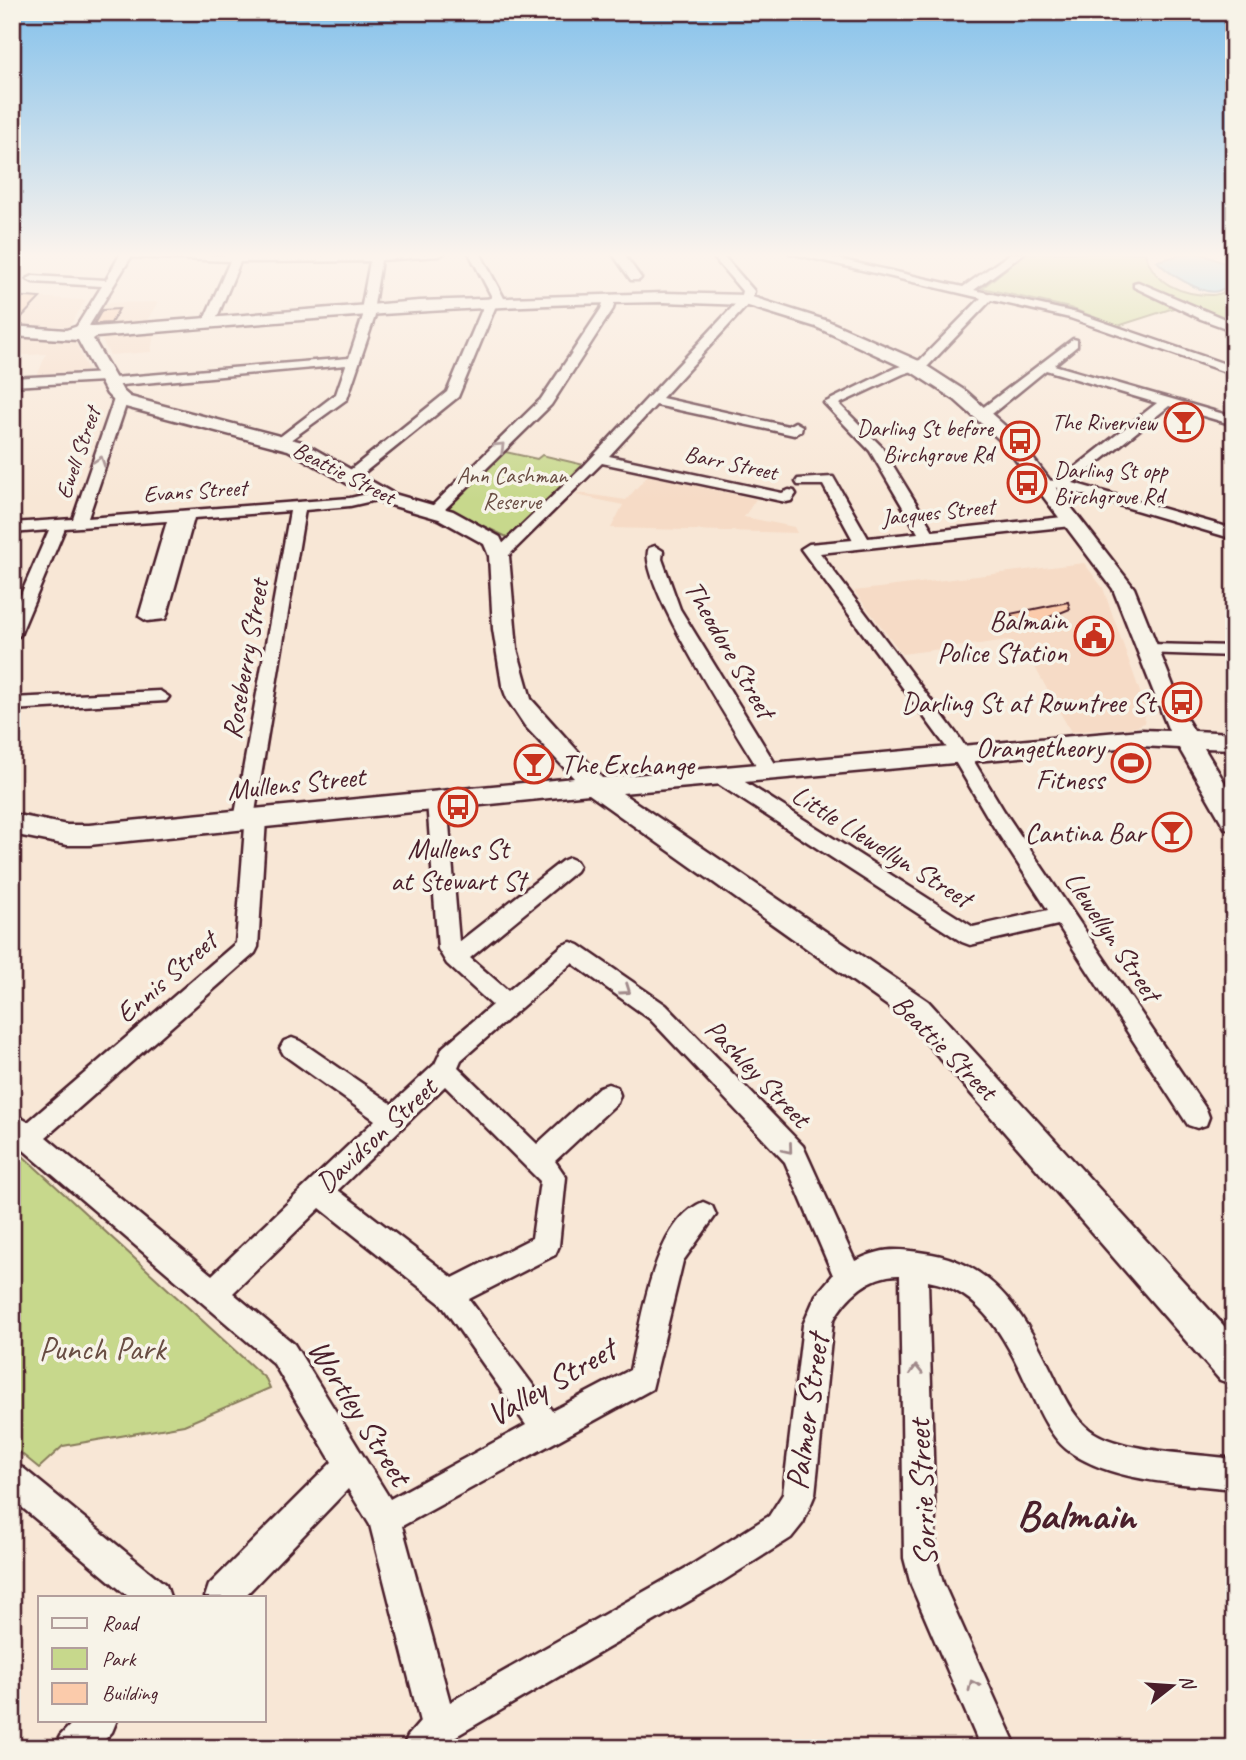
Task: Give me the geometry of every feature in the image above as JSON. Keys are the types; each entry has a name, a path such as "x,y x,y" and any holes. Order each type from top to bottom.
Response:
{"street":[{"path":"84,335 121,399"},
{"path":"282,442 342,396 362,335"},
{"path":"350,477 453,394 480,335"},
{"path":"434,512 546,402 590,335"},
{"path":"499,556 601,455 713,335"},
{"path":"847,335 913,365 944,383 1008,438 1053,484 1072,521 1123,589 1174,718 1234,821"},
{"path":"928,536 876,449 831,403 913,365 924,363 951,335"},
{"path":"1131,335 1234,371"},
{"path":"982,415 1073,343"},
{"path":"12,382 108,379 353,361"},
{"path":"1045,366 1234,421"},
{"path":"655,398 747,418"},
{"name":"Beattie Street","path":"121,399 301,449 380,495 454,519 489,538 496,546 499,556 508,654 515,690 527,712 595,786 917,1010 1234,1366"},
{"name":"Ewell Street","path":"79,523 121,399"},
{"path":"1053,484 1165,403"},
{"name":"Barr Street","path":"601,455 740,486"},
{"path":"803,482 828,480 863,543"},
{"path":"1053,484 1234,534"},
{"name":"Evans Street","path":"12,528 357,502 380,495"},
{"name":"Roseberry Street","path":"250,820 298,507"},
{"path":"167,565 182,514"},
{"name":"Jacques Street","path":"809,549 1072,521"},
{"path":"12,635 21,596 58,524"},
{"name":"Llewellyn Street","path":"809,549 960,754 997,817 1197,1116"},
{"name":"Theodore Street","path":"655,551 654,559 672,609 769,770"},
{"path":"1147,649 1234,651"},
{"path":"12,704 160,697"},
{"name":"Mullens Street","path":"12,824 75,836 769,770 1141,738 1234,741"},
{"name":"Little Llewellyn Street","path":"719,775 971,936 1063,915"},
{"path":"437,801 447,939 455,958 509,1005"},
{"name":"Ennis Street","path":"20,1130 247,947 250,820"},
{"path":"455,958 569,866"},
{"name":"Davidson Street","path":"213,1293 392,1118 445,1070 451,1054 570,951"},
{"name":"Pashley Street","path":"570,951 658,1012 794,1153 849,1279"},
{"path":"292,1048 392,1118"},
{"path":"445,1070 546,1168"},
{"path":"451,1294 545,1246 546,1168 608,1095"},
{"name":"Wortley Street","path":"20,1130 284,1354 384,1519 430,1737"},
{"path":"318,1191 451,1294 457,1307 547,1429"},
{"name":"Valley Street","path":"384,1519 642,1380 671,1255 703,1215"},
{"name":"Palmer Street","path":"430,1737 780,1527 792,1511 799,1494 817,1325 823,1308 835,1290 849,1279 885,1261 914,1264 964,1278 985,1296 1016,1332 1058,1416 1085,1445 1100,1452 1133,1459 1234,1474"},
{"name":"Sorrie Street","path":"914,1264 920,1558 927,1585 999,1748"},
{"path":"222,1596 350,1465"},
{"path":"12,1479 153,1596"},
{"path":"72,1748 98,1722"}],"shaded area":[{"path":"154,335 151,352 110,355 101,339"},
{"path":"12,338 75,341 88,371 38,374 46,354 12,356"},
{"path":"648,475 756,499 744,517 794,527 797,533 611,528 623,505 576,495 579,493 626,500"},
{"path":"1084,563 1103,588 1146,709 1144,723 1136,727 1071,732 1027,653 1017,653 1009,640 902,654 854,591"}],"green space":[{"name":"Ann Cashman Reserve","path":"501,451 537,459 542,455 584,465 509,538 445,508"},
{"name":"Punch Park","path":"12,1146 266,1379 270,1388 184,1425 63,1446 39,1468 12,1446"}],"building":[{"path":"1068,602 1070,609 1045,619 1050,625 1025,630 1010,614"}],"place":[{"name":"The Riverview","path":"1184,422"},
{"name":"Darling St before Birchgrove Rd","path":"1020,441"},
{"name":"Darling St opp Birchgrove Rd","path":"1027,483"},
{"name":"Balmain Police Station","path":"1094,636"},
{"name":"Darling St at Rowntree St","path":"1182,702"},
{"name":"Orangetheory Fitness","path":"1131,763"},
{"name":"The Exchange","path":"534,764"},
{"name":"Mullens St at Stewart St","path":"458,807"},
{"name":"Cantina Bar","path":"1172,832"}],"district":[{"name":"Balmain","path":"1076,1515"}]}
